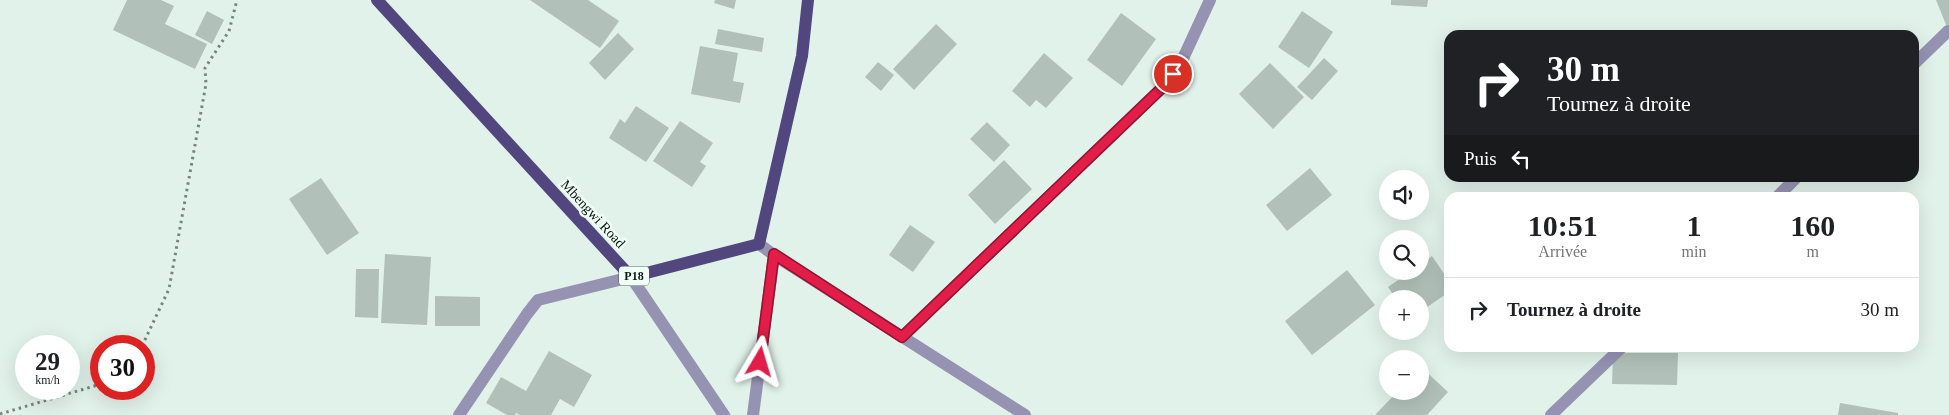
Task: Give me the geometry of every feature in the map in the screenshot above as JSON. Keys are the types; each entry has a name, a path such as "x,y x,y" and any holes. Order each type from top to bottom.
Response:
{"main road":[{"name":"Mbengwi Road","path":"377,0 631,277"},
{"path":"759,244 802,56 808,0"},
{"name":"P18","path":"631,277 759,244"}],"street":[{"path":"902,337 1166,84 1180,65 1210,0"},
{"path":"1919,59 1948,31"},
{"path":"1782,192 1792,182"},
{"path":"759,244 1026,415"},
{"path":"753,415 774,254"},
{"path":"459,415 538,300 631,277 724,415"},
{"path":"1551,415 1616,352"}],"path":[{"path":"147,335 169,289 206,84 205,68 229,31 237,0"},
{"path":"0,414 90,387"}],"building":[{"path":"127,0 161,0 174,6 165,24 207,44 195,69 113,30"},
{"path":"530,0 588,0 619,21 600,48"},
{"path":"715,0 736,0 734,9 714,3"},
{"path":"1391,0 1428,0 1427,7 1391,5"},
{"path":"1936,0 1949,0 1949,32"},
{"path":"207,11 224,20 212,44 195,35"},
{"path":"1302,11 1333,32 1309,68 1278,47"},
{"path":"1121,13 1156,39 1122,86 1087,60"},
{"path":"936,24 957,44 914,90 893,69"},
{"path":"718,29 764,38 762,52 715,44"},
{"path":"618,33 634,49 605,80 589,63"},
{"path":"700,46 738,53 733,81 744,83 740,103 691,94"},
{"path":"1044,53 1073,78 1046,108 1036,100 1030,107 1012,91"},
{"path":"1324,58 1338,71 1312,100 1297,87"},
{"path":"878,62 894,75 881,91 865,77"},
{"path":"1270,63 1304,97 1273,129 1239,94"},
{"path":"636,106 669,128 646,162 609,138 620,119 625,123"},
{"path":"680,121 713,143 700,162 706,166 692,187 653,161"},
{"path":"987,122 1010,145 994,162 970,139"},
{"path":"1004,160 1032,189 995,224 968,195"},
{"path":"1310,168 1332,195 1287,231 1266,205"},
{"path":"321,178 359,233 327,255 289,199"},
{"path":"910,225 935,242 913,272 889,255"},
{"path":"385,254 431,257 427,325 381,323"},
{"path":"1432,256 1444,274 1444,295 1429,306 1429,290 1390,290 1388,287 1398,280 1429,280 1429,258"},
{"path":"356,269 379,269 378,318 355,317"},
{"path":"1347,270 1375,305 1312,355 1285,321"},
{"path":"435,296 480,297 480,326 435,326"},
{"path":"549,351 592,375 574,407 560,399 551,415 520,415 516,413 515,415 507,415 486,403 501,377 526,391"},
{"path":"1613,353 1678,353 1677,385 1612,384"},
{"path":"1429,374 1448,392 1427,415 1375,415 1389,400 1429,400"},
{"path":"1840,403 1898,413 1898,415 1838,415"}],"route":[{"path":"760,362 774,254 902,337 1166,84 1173,74"}]}
